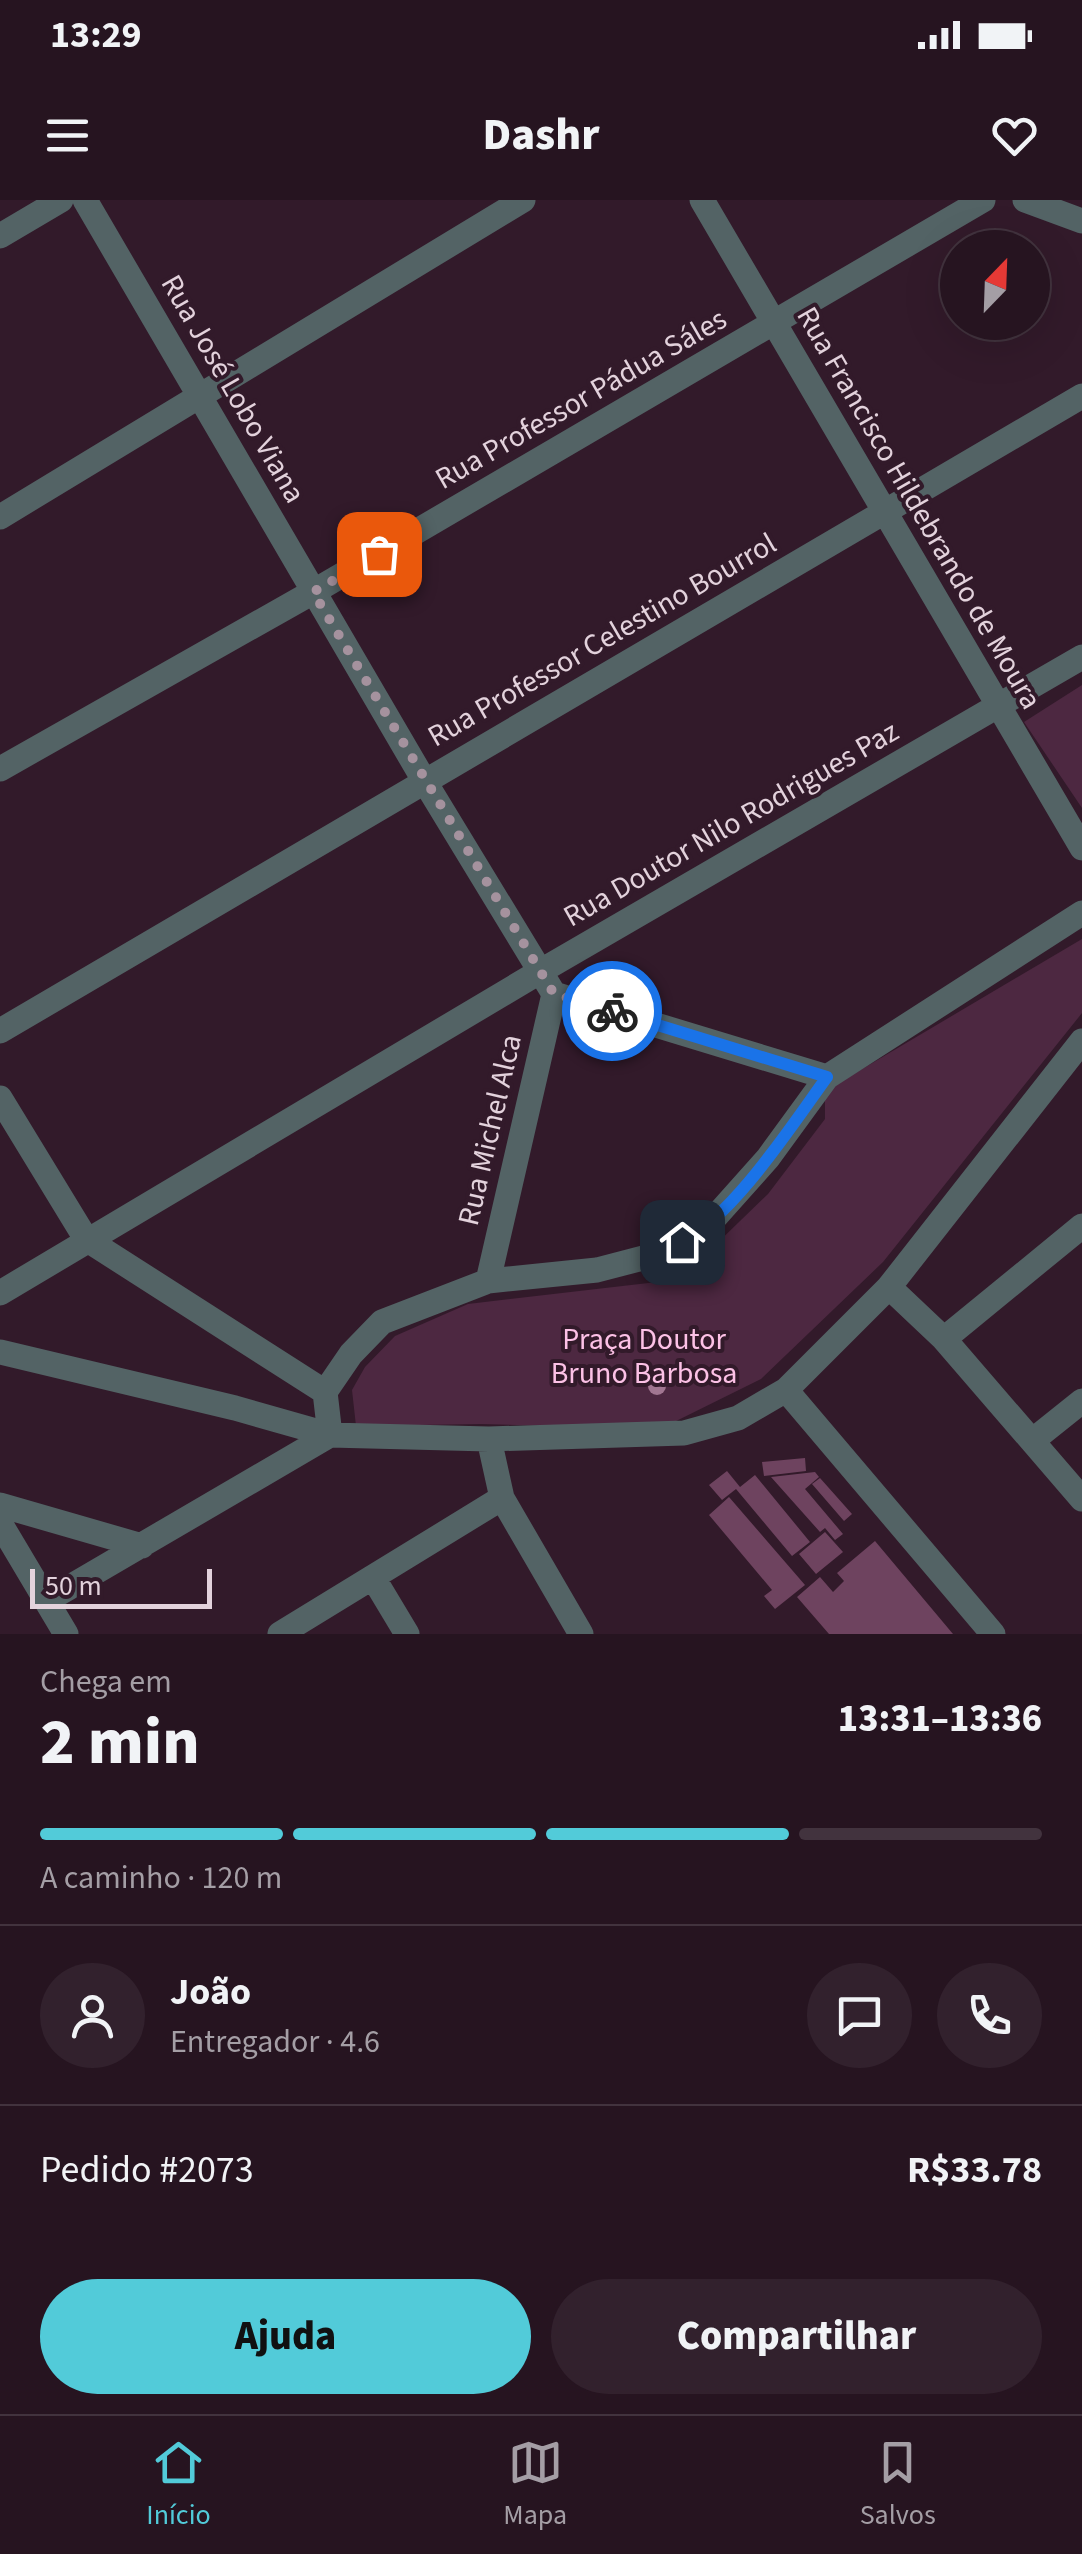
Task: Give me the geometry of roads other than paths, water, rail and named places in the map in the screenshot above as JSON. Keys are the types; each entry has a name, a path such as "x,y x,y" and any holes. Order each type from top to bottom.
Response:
{"street":[{"path":"0,236 61,200"},
{"name":"Rua José Lobo Viana","path":"85,200 425,782 554,994"},
{"path":"0,517 523,200"},
{"name":"Rua Francisco Hildebrando de Moura","path":"702,200 1082,848"},
{"name":"Rua Professor Pádua Sáles","path":"0,768 313,592 983,200"},
{"path":"1025,200 1082,221"},
{"name":"Rua Professor Celestino Bourrol","path":"0,1031 1082,396"},
{"name":"Rua Doutor Nilo Rodrigues Paz","path":"0,1293 540,971 1082,658"},
{"path":"330,1435 326,1392 350,1354 382,1322 488,1281 597,1270 662,1253 702,1232 768,1158 827,1077 1082,913"},
{"path":"554,994 827,1077"},
{"name":"Rua Michel Alca","path":"488,1281 554,994"},
{"path":"0,1352 235,1408 330,1435 489,1439 684,1432 738,1418 786,1390 889,1287 1082,1041"},
{"path":"0,1098 86,1239 326,1392"},
{"path":"944,1339 1082,1226"},
{"path":"889,1287 944,1339 1082,1499"},
{"path":"786,1390 993,1634"},
{"path":"1032,1441 1082,1401"},
{"path":"46,1600 330,1435"},
{"path":"489,1439 502,1498 581,1634"},
{"path":"280,1634 502,1498"},
{"path":"0,1506 142,1546"},
{"path":"0,1523 66,1634"},
{"path":"374,1579 407,1634"}],"park label":[{"name":"Praça Doutor Bruno Barbosa","path":"644,1356"}]}
